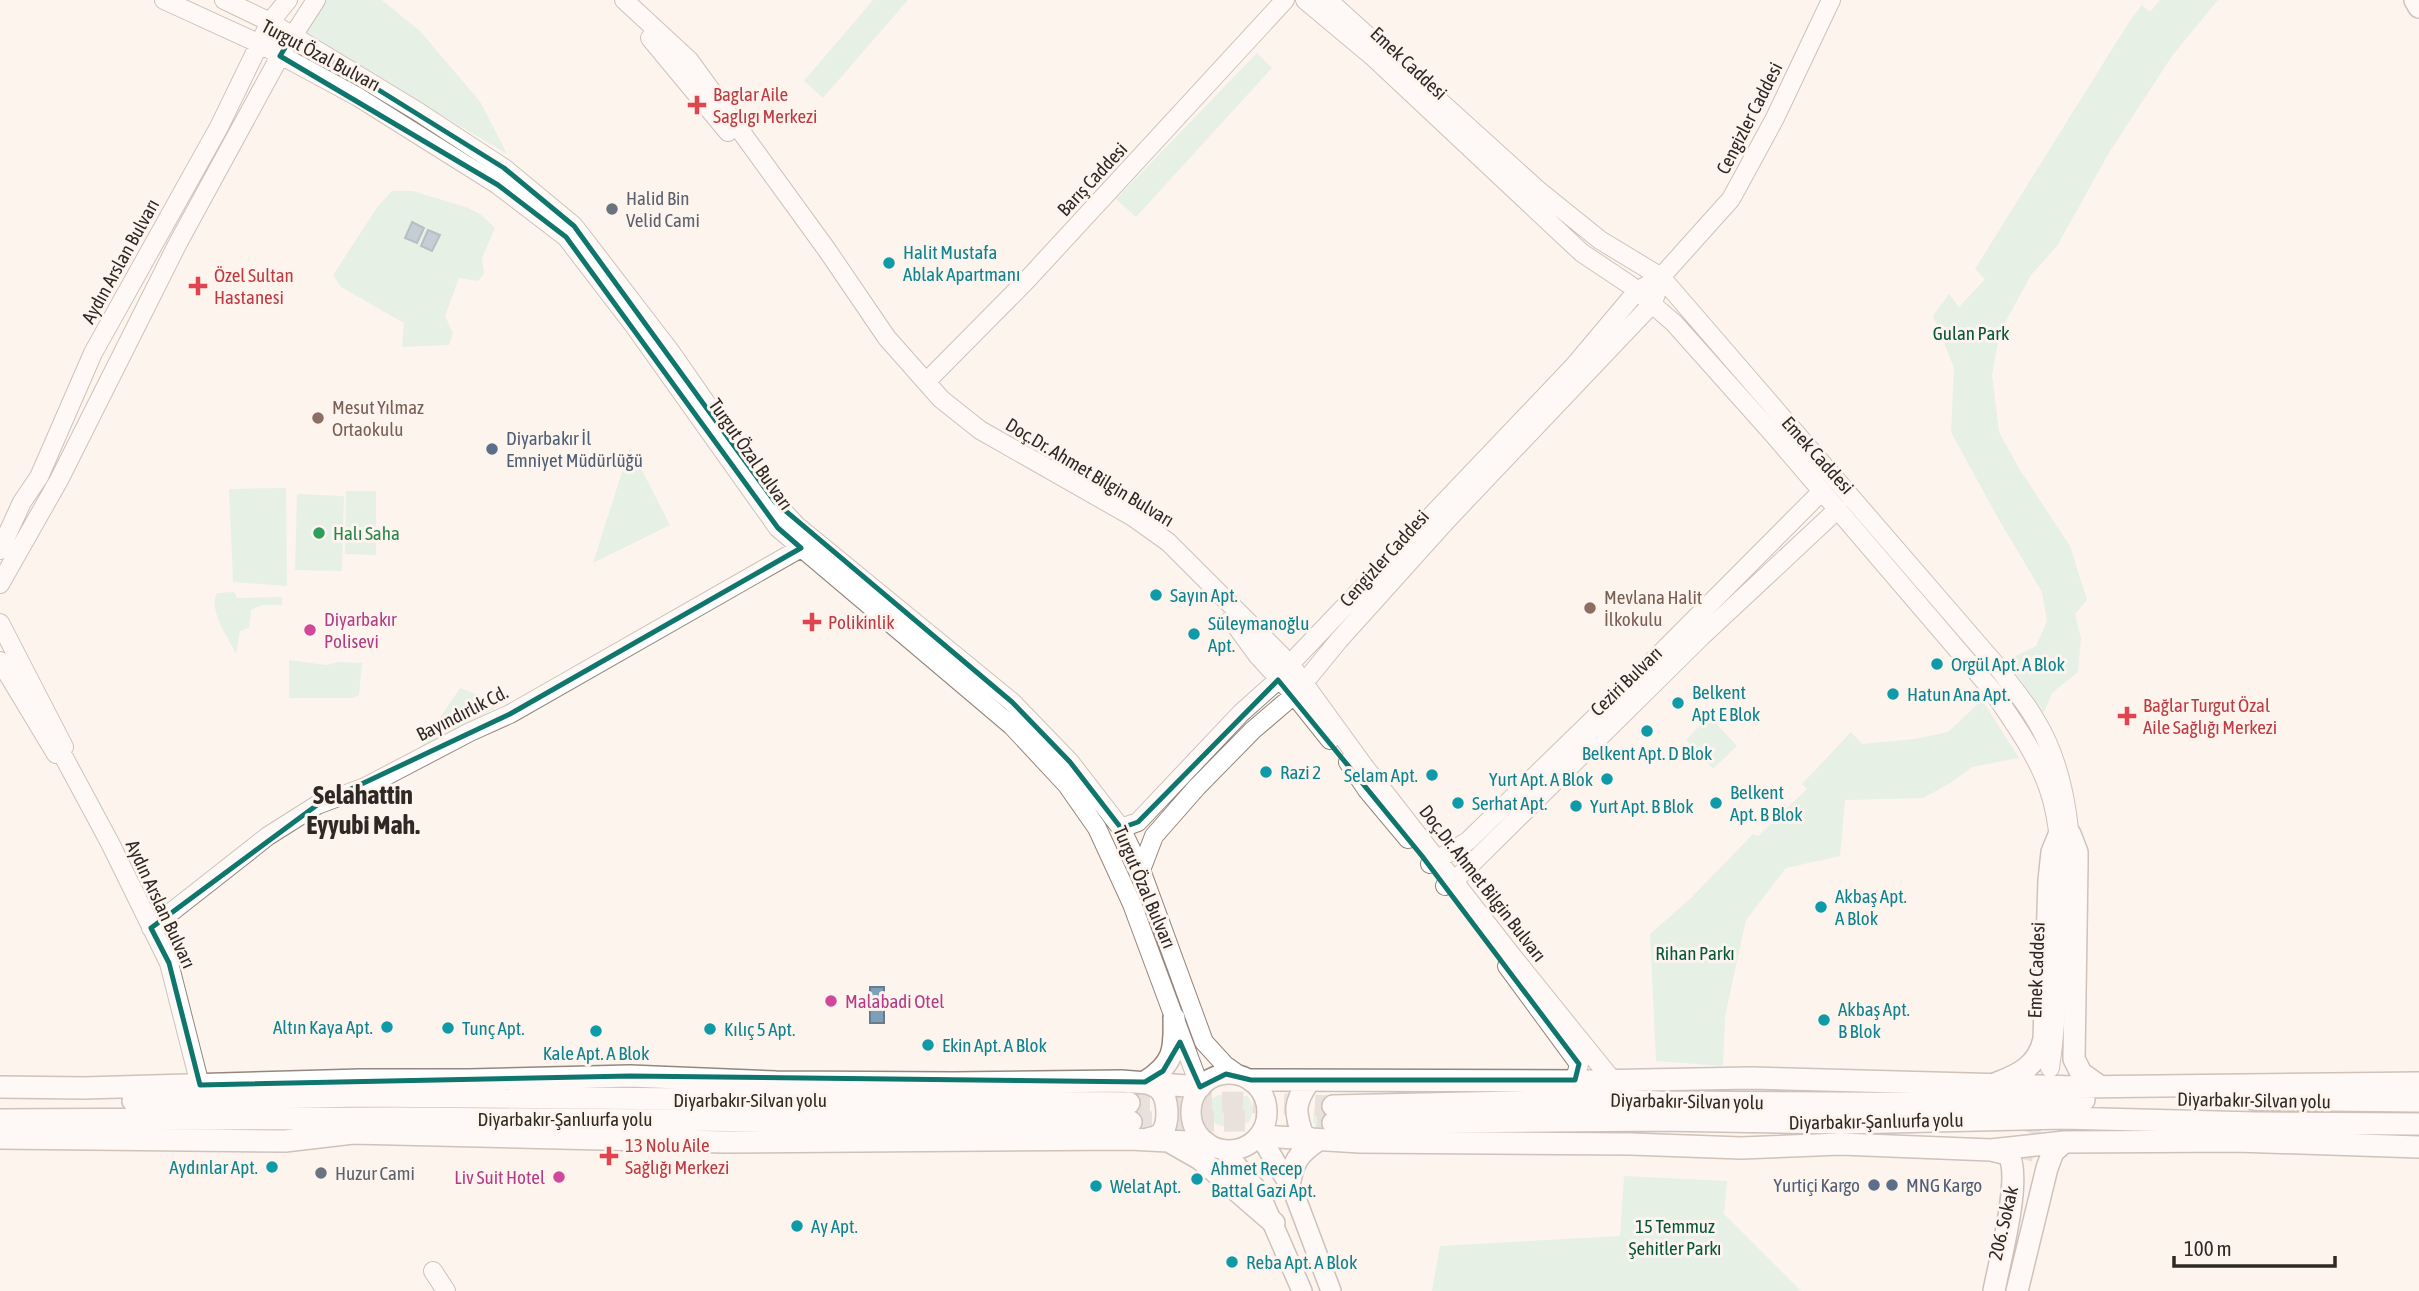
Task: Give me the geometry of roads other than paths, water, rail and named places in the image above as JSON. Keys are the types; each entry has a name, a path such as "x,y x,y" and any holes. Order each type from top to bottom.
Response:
{"highway":[{"path":"2415,0 2419,7"},
{"path":"1990,1086 2022,1073 2031,1066 2042,1049 2047,1010 2049,880 2052,852 2064,834 2077,852 2074,1059 2081,1073 2101,1087"},
{"path":"1145,1082 1163,1071 1170,1059 1174,1043 1174,1018"},
{"path":"1,1091 202,1092 361,1080 630,1076 776,1082 1145,1082 1200,1087"},
{"path":"1245,1077 1309,1081 1613,1081 1726,1078 2101,1087 2419,1083"},
{"path":"555,1078 724,1100"},
{"path":"1309,1081 1298,1100 1296,1110 1303,1136 1317,1141"},
{"path":"1145,1082 1159,1088 1165,1098 1167,1114 1163,1132 1147,1139"},
{"path":"1660,1102 1853,1082"},
{"path":"2298,1084 2419,1096"},
{"path":"1,1091 84,1088 202,1092"},
{"name":"Diyarbakır-Silvan yolu","path":"202,1092 724,1100 1130,1112"},
{"name":"Diyarbakır-Silvan yolu","path":"1333,1114 1598,1100 2020,1104 2076,1100 2217,1098 2419,1101"},
{"name":"Diyarbakır-Şanlıurfa yolu","path":"0,1120 595,1119 1044,1124 1130,1112"},
{"name":"Diyarbakır-Şanlıurfa yolu","path":"1333,1114 1610,1121 1842,1123 2062,1118 2419,1125"},
{"path":"1610,1121 1841,1144 1991,1150 2064,1142 2237,1140 2419,1147"},
{"path":"0,1138 285,1141 354,1133 725,1142 1147,1139 1215,1147"},
{"path":"1259,1136 1317,1141 1631,1144 1741,1148 1841,1144"},
{"path":"2326,1144 2419,1136"},
{"path":"1289,1185 1300,1153 1317,1141"},
{"path":"2017,1291 2047,1168 2053,1152 2064,1142"},
{"path":"1172,1143 1200,1159 1274,1223"},
{"path":"1991,1150 2008,1154 2013,1161 2011,1206 1994,1291"}],"main road":[{"path":"1215,1147 1237,1150 1250,1145 1265,1127 1268,1107 1265,1096 1245,1077 1216,1076 1200,1087 1195,1094 1191,1112 1194,1129 1259,1192 1302,1291"},
{"path":"1259,1136 1289,1185 1331,1291"}],"street":[{"name":"Turgut Özal Bulvarı","path":"164,0 260,44 358,97 498,185 566,237 627,317 778,528 1012,726 1067,786 1103,840 1132,904 1200,1087"},
{"name":"Turgut Özal Bulvarı","path":"225,0 270,22 348,67 504,169 574,226 670,351 736,448 784,512 797,526 1012,702 1070,762 1121,828 1142,870 1205,1042 1225,1065 1245,1077"},
{"name":"Aydın Arslan Bulvarı","path":"0,550 22,502 39,477 93,352 219,127 270,22 288,0"},
{"path":"0,584 59,480 178,243 280,56 316,0"},
{"name":"Doç.Dr. Ahmet Bilgin Bulvarı","path":"609,0 656,43 742,150 876,342 931,402 972,438 1139,533 1184,568 1234,622 1278,680 1299,690"},
{"name":"Doç.Dr. Ahmet Bilgin Bulvarı","path":"624,0 689,60 813,230 887,338 941,399 980,430 1133,517 1168,542 1290,664 1299,690 1367,790 1434,863 1613,1081"},
{"name":"Barış Caddesi","path":"926,383 1026,281 1284,0"},
{"name":"Emek Caddesi","path":"1305,0 1372,56 1582,253 1653,303 1688,339 1838,509 1992,691 2020,731 2039,765 2064,834"},
{"name":"Emek Caddesi","path":"1328,0 1538,190 1600,240 1661,277 1996,665 2035,719 2061,784 2064,834 2054,1069"},
{"name":"Cengizler Caddesi","path":"1121,828 1138,822 1241,713 1278,680 1290,664 1573,367 1637,291 1661,277 1731,199 1775,118 1831,0"},
{"name":"Cengizler Caddesi","path":"1142,870 1154,836 1252,730 1299,690 1339,640 1447,520 1653,303 1661,277"},
{"name":"Ceziri Bulvarı","path":"1434,863 1468,841 1643,671 1822,491"},
{"name":"Ceziri Bulvarı","path":"1450,883 1700,638 1838,509"},
{"name":"Bayındırlık Cd.","path":"151,928 268,836 317,805 365,787 510,714 801,548"},
{"path":"0,623 60,750"},
{"name":"Aydın Arslan Bulvarı","path":"0,662 60,750 110,843 169,963 202,1092"},
{"name":"Doç.Dr. Ahmet Bilgin Bulvarı","path":"1450,883 1579,1064 1575,1080"},
{"path":"549,1138 595,1119"},
{"path":"97,1140 159,1121"},
{"path":"712,1121 805,1140"},
{"name":"206. Sokak","path":"2001,1291 2031,1162 2009,1291"},
{"path":"433,1271 446,1291"}],"water":[{"path":"412,222 424,228 417,243 405,238"},
{"path":"428,230 440,235 432,251 421,246"},
{"path":"870,987 884,987 884,1023 870,1023"}],"tunnel":[{"path":"1129,1103 1236,1102 1333,1106"},
{"path":"2023,1159 2038,1109"},
{"path":"1131,1122 1333,1123"}],"place":[{"name":"Baglar Aile Saglıgı Merkezi","path":"697,105"},
{"name":"Halid Bin Velid Cami","path":"612,209"},
{"name":"Halit Mustafa Ablak Apartmanı","path":"889,263"},
{"name":"Özel Sultan Hastanesi","path":"198,286"},
{"name":"Mesut Yılmaz Ortaokulu","path":"318,418"},
{"name":"Diyarbakır İl Emniyet Müdürlüğü","path":"492,449"},
{"name":"Halı Saha","path":"319,533"},
{"name":"Sayın Apt.","path":"1156,595"},
{"name":"Mevlana Halit İlkokulu","path":"1590,608"},
{"name":"Polikinlik","path":"812,622"},
{"name":"Diyarbakır Polisevi","path":"310,630"},
{"name":"Süleymanoğlu Apt.","path":"1194,634"},
{"name":"Orgül Apt. A Blok","path":"1937,664"},
{"name":"Hatun Ana Apt.","path":"1893,694"},
{"name":"Belkent Apt E Blok","path":"1678,703"},
{"name":"Bağlar Turgut Özal Aile Sağlığı Merkezi","path":"2127,716"},
{"name":"Belkent Apt. D Blok","path":"1647,731"},
{"name":"Razi 2","path":"1266,772"},
{"name":"Selam Apt.","path":"1432,775"},
{"name":"Yurt Apt. A Blok","path":"1607,779"},
{"name":"Serhat Apt.","path":"1458,803"},
{"name":"Belkent Apt. B Blok","path":"1716,803"},
{"name":"Yurt Apt. B Blok","path":"1576,806"},
{"name":"Akbaş Apt. A Blok","path":"1821,907"},
{"name":"Malabadi Otel","path":"831,1001"},
{"name":"Akbaş Apt. B Blok","path":"1824,1020"},
{"name":"Altın Kaya Apt.","path":"387,1027"},
{"name":"Tunç Apt.","path":"448,1028"},
{"name":"Kılıç 5 Apt.","path":"710,1029"},
{"name":"Kale Apt. A Blok","path":"596,1031"},
{"name":"Ekin Apt. A Blok","path":"928,1045"},
{"name":"13 Nolu Aile Sağlığı Merkezi","path":"609,1156"},
{"name":"Aydınlar Apt.","path":"272,1167"},
{"name":"Huzur Cami","path":"321,1173"},
{"name":"Liv Suit Hotel","path":"559,1177"},
{"name":"Ahmet Recep Battal Gazi Apt.","path":"1197,1179"},
{"name":"Yurtiçi Kargo","path":"1874,1185"},
{"name":"MNG Kargo","path":"1892,1185"},
{"name":"Welat Apt.","path":"1096,1186"},
{"name":"Ay Apt.","path":"797,1226"},
{"name":"Reba Apt. A Blok","path":"1232,1262"}],"district":[{"name":"Selahattin Eyyubi Mah.","path":"363,810"}],"park label":[{"name":"Gulan Park","path":"1971,333"},
{"name":"Rihan Parkı","path":"1695,953"},
{"name":"15 Temmuz Şehitler Parkı","path":"1675,1237"}]}
